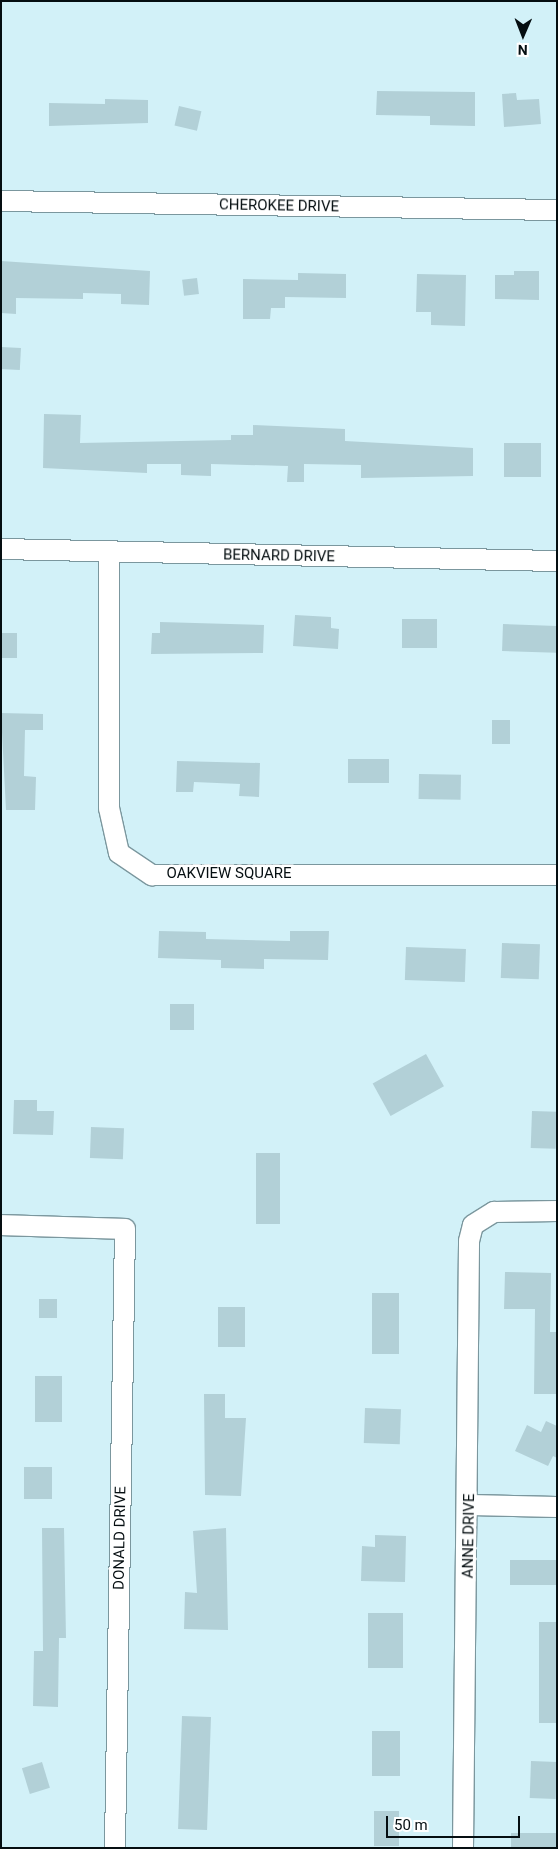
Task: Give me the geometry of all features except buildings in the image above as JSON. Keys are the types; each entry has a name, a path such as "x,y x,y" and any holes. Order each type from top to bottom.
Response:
{"street":[{"name":"CHEROKEE DRIVE","path":"1,201 557,210"},
{"name":"BERNARD DRIVE","path":"1,549 109,553 557,560"},
{"name":"OAKVIEW SQUARE","path":"109,553 109,808 119,853 152,875 557,876"},
{"name":"ANNE DRIVE","path":"463,1848 470,1505 469,1241 473,1225 494,1212 557,1211"},
{"name":"DONALD DRIVE","path":"1,1225 125,1229 115,1848"},
{"path":"470,1505 557,1506"}]}
